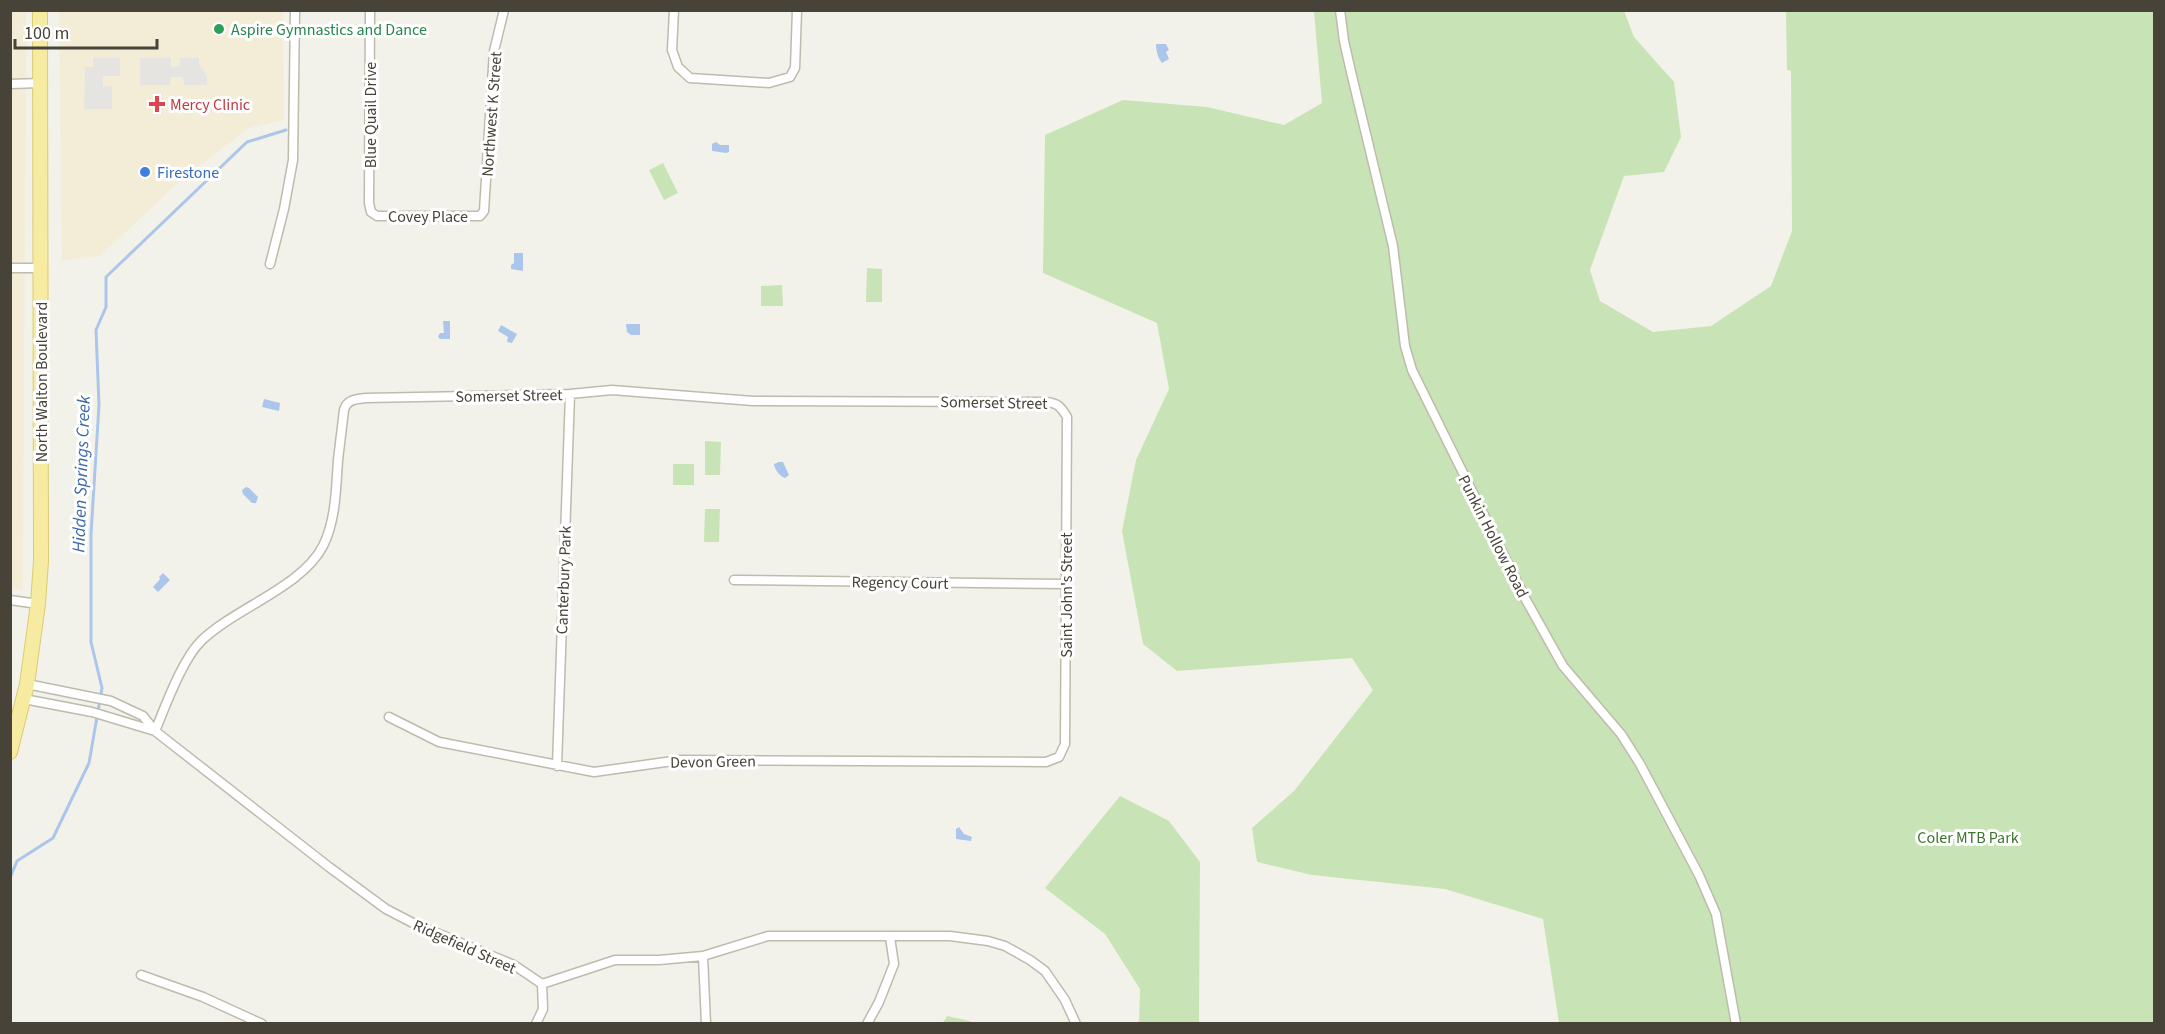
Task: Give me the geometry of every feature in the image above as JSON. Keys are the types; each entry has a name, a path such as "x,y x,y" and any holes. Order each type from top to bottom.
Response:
{"main road":[{"name":"North Walton Boulevard","path":"10,752 27,684 38,604 41,542 40,10"}],"street":[{"path":"270,264 293,160 294,10"},
{"name":"Blue Quail Drive","path":"370,10 369,202 371,212 377,216"},
{"name":"Northwest K Street","path":"480,216 484,211 485,201 494,51 504,10"},
{"path":"674,10 672,50 678,67 690,78 769,83 790,77 795,68 797,10"},
{"name":"Punkin Hollow Road","path":"1340,10 1346,51 1393,246 1405,346 1412,370 1526,600 1563,666 1621,734 1640,764 1699,874 1716,914 1736,1023"},
{"path":"10,84 40,83"},
{"name":"Covey Place","path":"377,216 480,216"},
{"path":"10,268 41,268"},
{"name":"Somerset Street","path":"155,731 186,662 200,642 221,625 309,566 324,544 332,517 346,405 351,401 366,398 570,394 612,390 753,401 1046,402 1056,403 1067,417"},
{"name":"Canterbury Park","path":"557,766 570,394"},
{"name":"Saint John's Street","path":"1046,762 1059,757 1065,744 1067,417"},
{"name":"Regency Court","path":"734,580 1066,584"},
{"path":"10,600 38,604"},
{"name":"Ridgefield Street","path":"27,684 111,701 142,716 155,731 386,909 413,923 514,965 542,984"},
{"name":"Ridgefield Street","path":"24,699 92,712 155,731"},
{"name":"Devon Green","path":"389,717 439,742 594,772 680,760 1046,762"},
{"path":"536,1023 543,1010 542,984 615,960 659,960 703,956 768,936 950,936 988,940 1005,946 1045,971 1065,1000 1076,1023"},
{"path":"867,1023 879,1002 894,964 890,937"},
{"path":"703,956 706,1023"},
{"path":"141,975 203,997 262,1023"}],"shaded area":[{"path":"26,10 23,590 11,588 10,11"},
{"path":"59,11 283,11 284,120 249,128 181,180 100,256 62,261"},
{"path":"93,58 120,58 120,76 103,76 103,86 112,86 112,109 84,109 85,67 93,67"},
{"path":"140,58 171,58 171,67 180,66 180,58 199,58 199,65 207,76 207,85 184,85 183,77 171,77 170,85 140,85"}],"green space":[{"name":"Coler MTB Park","path":"1314,11 1624,11 1634,37 1674,82 1681,137 1664,172 1624,176 1590,270 1600,301 1653,332 1711,326 1771,286 1792,231 1791,71 1787,70 1786,11 2154,11 2154,1023 1559,1023 1543,919 1445,889 1312,875 1257,862 1252,828 1294,791 1373,690 1352,658 1177,671 1143,644 1122,531 1136,460 1169,389 1157,323 1043,273 1045,135 1123,100 1207,107 1284,125 1322,103"},
{"path":"663,163 678,193 664,200 649,170"},
{"path":"867,268 882,269 882,302 866,302"},
{"path":"782,285 783,306 761,306 761,286"},
{"path":"705,441 721,442 720,475 705,475"},
{"path":"673,464 694,464 694,485 673,485"},
{"path":"705,509 720,509 719,542 704,542"},
{"path":"1120,796 1169,821 1200,862 1199,1023 1139,1023 1140,989 1105,934 1045,888"},
{"path":"947,1016 970,1021 972,1023 943,1023"}],"water":[{"path":"1156,44 1166,44 1169,50 1166,52 1169,59 1162,63 1159,59"},
{"path":"716,142 720,145 729,145 729,152 712,151 712,144"},
{"path":"514,253 523,253 523,271 511,269 514,263"},
{"path":"443,321 450,321 450,339 438,337 440,333 444,333"},
{"path":"626,324 640,324 640,335 631,335 627,332"},
{"path":"501,325 517,334 512,343 507,342 508,337 498,331"},
{"path":"264,399 280,403 279,411 262,407"},
{"path":"783,462 789,475 785,478 775,468 774,464"},
{"path":"246,487 258,497 256,503 252,503 243,494 242,490"},
{"path":"163,573 170,580 158,592 153,587"},
{"path":"959,827 964,834 972,837 971,841 956,839 956,829"}],"waterway":[{"name":"Hidden Springs Creek","path":"10,878 17,861 53,838 89,763 102,688 91,642 91,534 99,405 96,330 106,307 106,277 247,142 286,130"}],"place":[{"name":"Aspire Gymnastics and Dance","path":"219,29"},
{"name":"Mercy Clinic","path":"157,104"},
{"name":"Firestone","path":"145,172"}]}
